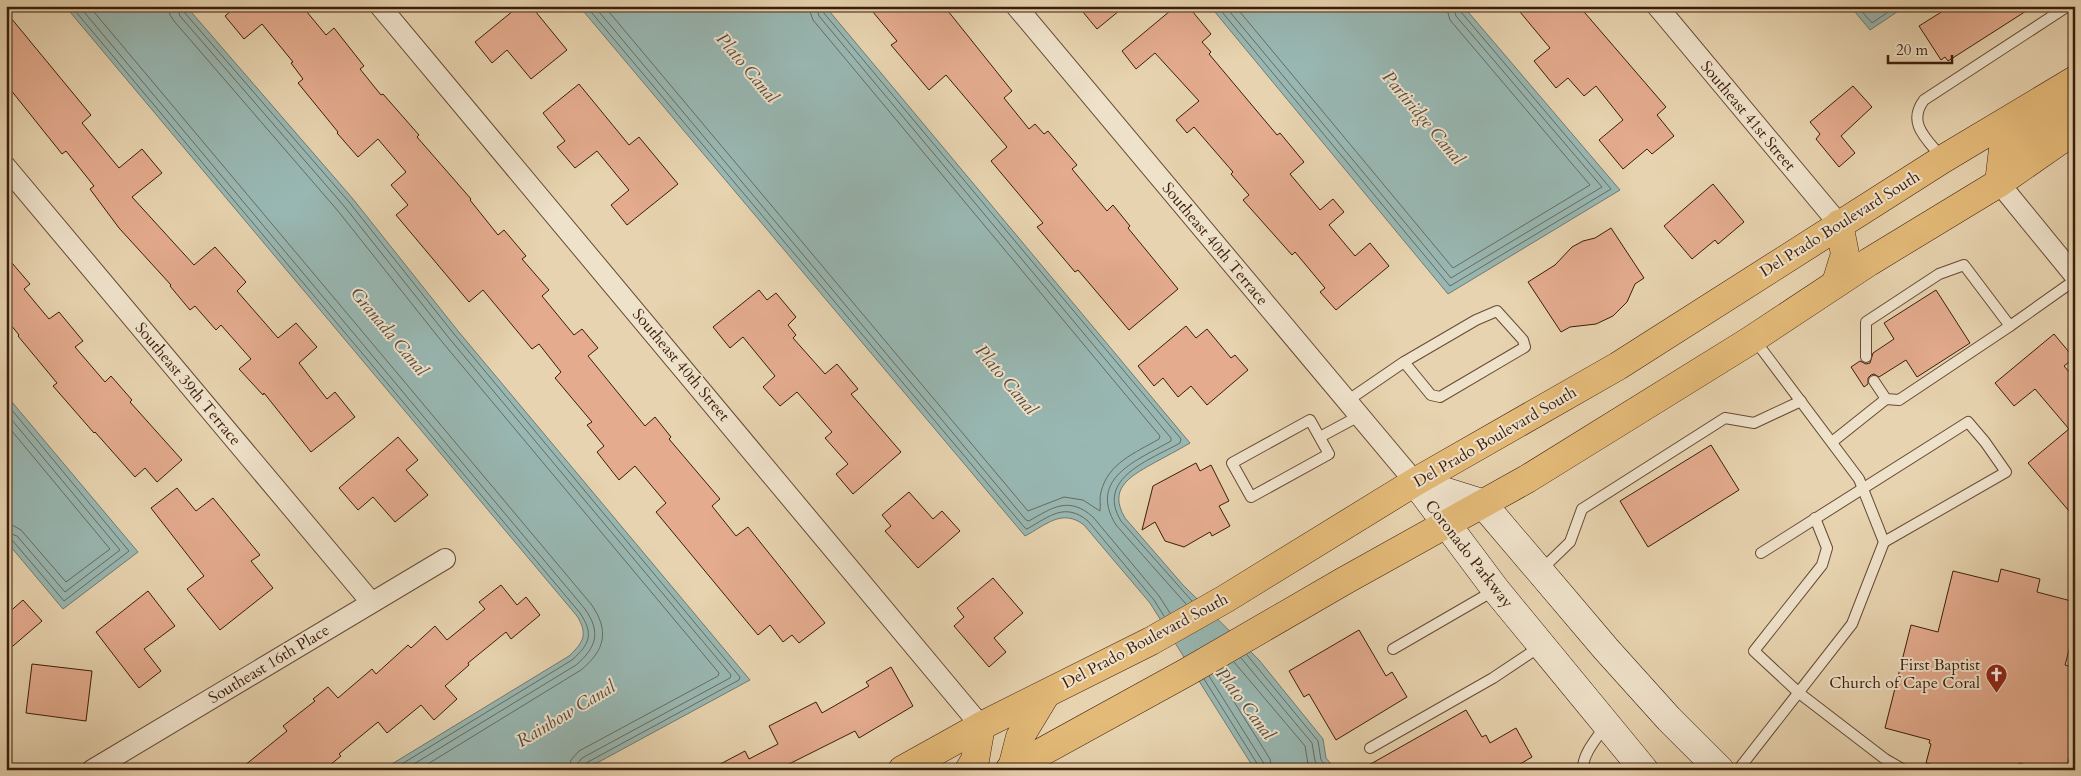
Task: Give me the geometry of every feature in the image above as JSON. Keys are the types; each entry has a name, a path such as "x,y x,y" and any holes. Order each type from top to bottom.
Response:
{"main road":[{"name":"Del Prado Boulevard South","path":"902,770 981,726 1162,635 1225,599 1415,482 1618,366 1942,159 2075,80"},
{"path":"1999,183 2003,149 2075,100"},
{"path":"1011,769 1187,672 1344,580 1544,468 1753,338 1836,283 1999,183 2075,130"},
{"path":"1836,283 1845,254 1839,224"},
{"path":"1011,769 1020,738 1046,694"},
{"path":"969,770 975,760 981,726"}],"street":[{"name":"Southeast 40th Street","path":"380,6 981,726"},
{"name":"Southeast 40th Terrace","path":"1016,6 1415,482"},
{"name":"Southeast 41st Street","path":"1657,6 1839,224"},
{"name":"Southeast 39th Terrace","path":"6,167 371,602"},
{"path":"1999,183 2075,276"},
{"name":"Coronado Parkway","path":"1415,482 1482,503"},
{"name":"Coronado Parkway","path":"1415,482 1496,590 1644,770"},
{"path":"1482,503 1663,712 1720,770"},
{"name":"Southeast 16th Place","path":"92,770 445,559"}],"lane":[{"path":"1942,159 1921,132 1917,122 1918,108 1924,100 2068,6"},
{"path":"1866,358 1866,322 1940,274 1964,265 2010,326"},
{"path":"1832,442 1886,399 1899,400 2075,280"},
{"path":"1320,438 1404,362 1476,320 1497,311 1525,346 1440,397 1431,395 1417,381 1404,362"},
{"path":"1753,338 1859,479 1884,542"},
{"path":"1874,381 1886,399"},
{"path":"1540,572 1570,542 1582,509 1724,418 1754,423 1801,402"},
{"path":"1310,420 1320,438 1329,454 1251,497 1232,463 1310,420"},
{"path":"1738,770 1852,624 1884,542 2006,472 1968,422 1761,553"},
{"path":"1815,518 1827,548 1822,565 1754,651 1799,693 1885,759 1904,770"},
{"path":"1393,649 1496,590"},
{"path":"1370,748 1493,678 1542,645"},
{"path":"1583,770 1583,762 1595,740 1607,724"}],"water":[{"path":"65,6 186,6 353,199 458,331 750,680 584,770 382,770 569,656 583,638 580,622 577,616"},
{"name":"Plato Canal","path":"579,6 825,6 1190,443 1129,479 1120,492 1120,508 1125,518 1183,585 1259,660 1323,739 1326,758 1336,770 1255,770 1150,603 1084,525 1076,520 1061,518 1047,523 1025,536"},
{"name":"Partiridge Canal","path":"1210,6 1463,6 1620,190 1448,294"},
{"path":"1850,6 1906,6 1870,30"},
{"path":"6,395 138,552 63,609 6,541"}],"building":[{"path":"237,6 302,6 326,35 334,28 364,66 360,69 381,95 383,94 419,135 417,137 471,199 498,235 504,230 526,256 522,259 549,290 542,296 574,335 582,329 598,348 588,356 645,426 655,417 671,437 669,439 720,499 712,506 736,536 748,527 825,623 799,643 792,635 783,642 770,625 758,635 656,512 666,503 635,466 619,480 597,452 604,446 587,425 592,422 555,378 561,372 539,344 532,349 483,290 469,302 396,215 408,205 391,185 406,172 378,139 358,157 298,83 303,79 291,63 293,62 262,24 244,39 225,16"},
{"path":"519,6 531,6 567,50 531,79 507,50 492,63 475,42"},
{"path":"868,6 944,6 1012,91 1004,98 1029,129 1035,124 1044,134 1048,131 1077,165 1072,169 1107,211 1113,205 1130,226 1128,228 1178,289 1129,330 1078,270 1075,272 1037,227 1043,223 991,161 1007,147 946,75 929,90 891,45 897,41"},
{"path":"1078,6 1125,6 1097,29"},
{"path":"1176,6 1188,6 1211,34 1202,42 1211,52 1209,54 1277,135 1280,133 1304,162 1290,174 1320,210 1333,199 1344,212 1329,225 1355,256 1370,243 1389,266 1336,310 1320,292 1325,288 1295,252 1292,255 1243,200 1249,195 1231,174 1233,172 1194,127 1187,133 1176,120 1199,101 1155,53 1136,69 1122,51"},
{"path":"1515,6 1579,6 1666,107 1657,115 1674,136 1652,154 1647,149 1623,169 1599,140 1623,120 1596,86 1584,96 1568,78 1556,88 1534,61 1550,48"},
{"path":"1951,6 2034,6 1948,61 1945,57 1941,60 1919,26"},
{"path":"6,12 91,115 82,123 119,168 142,149 162,173 132,197 194,265 215,247 246,282 237,291 278,338 296,323 317,347 299,363 327,399 335,392 355,417 311,452 264,393 263,395 239,369 251,359 221,325 216,330 195,306 190,310 171,285 119,228 90,189 94,186 66,151 62,154 6,84"},
{"path":"579,84 629,145 639,137 678,184 627,225 611,205 629,190 597,151 575,168 557,147 565,141 543,113"},
{"path":"1853,86 1872,107 1841,136 1855,153 1839,167 1816,139 1820,134 1810,122"},
{"path":"1713,184 1744,222 1718,244 1715,240 1692,259 1664,226"},
{"path":"1611,228 1644,278 1635,284 1627,302 1613,316 1596,324 1570,327 1561,332 1528,282 1555,265 1572,247 1583,241 1595,238"},
{"path":"6,256 30,284 24,289 49,319 59,312 83,341 75,347 105,382 111,376 132,400 130,402 182,460 157,482 145,468 135,477 94,433 53,386 57,383 6,319"},
{"path":"759,290 767,300 776,293 796,317 788,325 796,335 793,338 825,374 837,364 858,389 851,394 901,452 853,494 836,474 848,464 825,438 832,432 797,392 780,406 763,387 775,376 743,337 730,348 713,327"},
{"path":"1936,290 1970,343 1917,377 1906,360 1879,377 1874,374 1871,375 1868,378 1868,384 1864,387 1851,367 1860,361 1866,364 1870,363 1873,353 1894,339 1884,323"},
{"path":"1186,326 1196,338 1207,329 1231,358 1235,355 1248,370 1207,405 1191,386 1178,397 1163,378 1154,386 1138,366"},
{"path":"2054,334 2074,358 2064,366 2075,379 2075,518 2028,463 2069,429 2035,389 2014,406 1995,383"},
{"path":"398,437 418,460 406,470 428,495 395,522 373,497 358,510 339,488"},
{"path":"1711,445 1739,490 1648,547 1620,501"},
{"path":"1196,463 1200,471 1211,465 1229,501 1219,506 1230,526 1212,536 1210,532 1184,547 1165,541 1155,522 1142,530 1153,486"},
{"path":"177,488 196,511 213,498 260,555 251,561 273,588 220,630 187,589 204,576 151,508"},
{"path":"909,492 933,519 942,511 960,531 918,568 885,531 891,526 882,515"},
{"path":"2001,569 2040,579 2037,592 2075,602 2075,628 2065,665 2075,668 2075,736 2066,770 2046,770 2019,763 2018,770 1954,770 1926,763 1931,744 1929,743 1930,740 1885,728 1911,625 1938,632 1953,571 1998,582"},
{"path":"993,578 1023,613 994,638 1006,652 989,667 954,626 964,617 957,608"},
{"path":"501,585 517,605 526,597 540,615 511,639 506,632 468,663 469,665 445,686 457,699 434,720 421,705 387,733 378,722 339,754 341,756 324,770 239,770 287,731 283,726 315,701 313,699 328,687 338,698 372,669 376,674 408,645 411,648 435,626 447,640 485,609 479,602"},
{"path":"148,591 175,626 144,649 161,671 139,688 96,632"},
{"path":"23,600 42,621 6,652 6,615"},
{"path":"1359,630 1386,676 1392,672 1407,697 1336,740 1309,694 1304,697 1289,671"},
{"path":"32,664 92,671 86,721 26,713"},
{"path":"891,667 913,706 859,738 855,731 777,770 709,770 745,751 749,759 778,744 769,726 816,702 822,713 869,686 866,682"},
{"path":"1466,710 1482,737 1486,735 1490,743 1516,728 1532,757 1510,770 1360,770"}],"place":[{"name":"First Baptist Church of Cape Coral","path":"1996,693"}],"water label":[{"name":"Granada Canal","path":"389,332"},
{"name":"Rainbow Canal","path":"566,714"}]}
